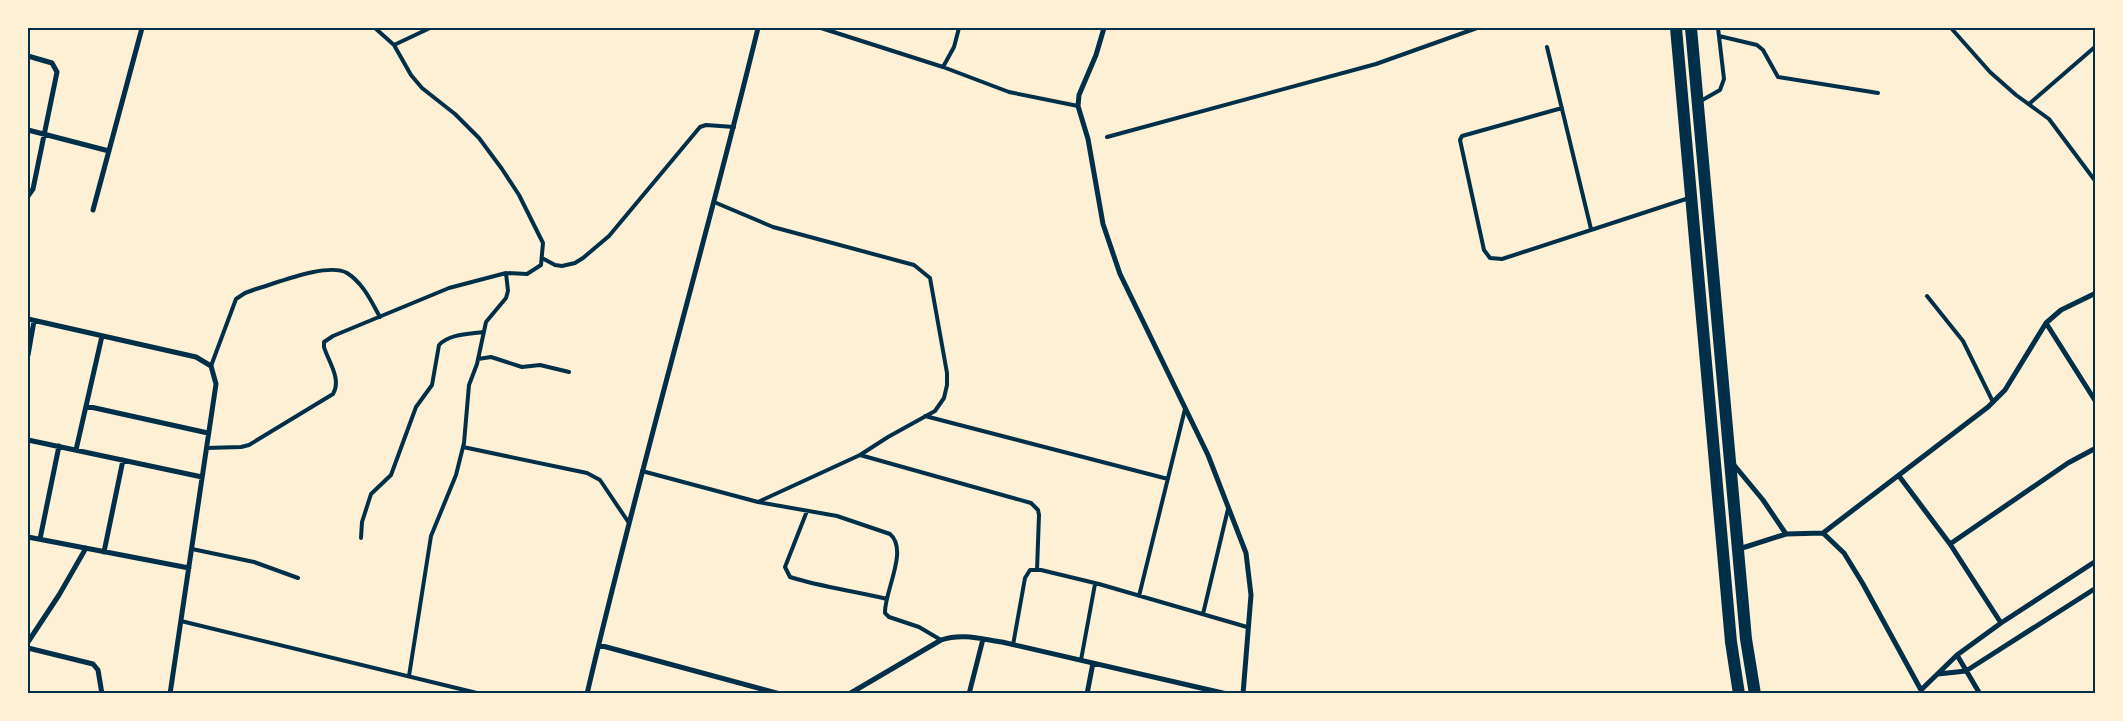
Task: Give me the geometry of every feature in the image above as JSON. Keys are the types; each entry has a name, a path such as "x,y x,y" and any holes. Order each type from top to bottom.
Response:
{"highway":[{"path":"1676,28 1730,642 1739,694"},
{"path":"1691,28 1746,639 1755,694"}],"street":[{"path":"93,210 142,28"},
{"path":"587,694 642,471 734,128 758,28"},
{"path":"1104,28 1096,55 1078,95 1078,106 1088,139 1103,224 1120,274 1186,406 1208,455 1246,553 1250,575 1250,595 1243,694"},
{"path":"28,56 52,63 57,72 33,189 28,196"},
{"path":"28,130 109,151"},
{"path":"1738,550 1786,534 1823,533 1993,402 2005,390 2046,323 2061,310 2096,293"},
{"path":"28,319 196,357 211,366 216,384 170,694"},
{"path":"28,355 34,320"},
{"path":"2046,323 2096,402"},
{"path":"76,450 102,336"},
{"path":"86,406 208,434"},
{"path":"28,440 202,477"},
{"path":"40,539 58,446"},
{"path":"1950,544 2068,463 2096,448"},
{"path":"104,552 123,460"},
{"path":"1730,460 1786,534"},
{"path":"1899,476 1950,544 2000,623"},
{"path":"1823,533 1844,553 1863,584 1919,692 1956,655 2000,623 2096,561"},
{"path":"28,536 189,568"},
{"path":"28,642 59,595 86,548"},
{"path":"1938,674 1966,671 2096,588"},
{"path":"849,694 941,640 953,636 1013,645 1227,694"},
{"path":"969,694 983,639"},
{"path":"598,646 780,694"},
{"path":"28,648 93,664 98,670 102,694"},
{"path":"1956,655 1980,694"},
{"path":"1086,694 1093,663"}],"lane":[{"path":"206,448 241,448 249,445 333,394 336,378 324,342 333,336 449,288 506,273 527,274 541,265 543,244 535,225 502,169 479,138 455,114 422,88 410,75 394,45 375,28"},
{"path":"394,45 430,28"},
{"path":"821,28 943,67 1009,92 1078,106"},
{"path":"943,67 954,47 959,28"},
{"path":"1107,137 1376,64 1474,28"},
{"path":"1698,104 1720,90 1724,78 1718,28"},
{"path":"1951,28 1990,72 2049,119 2096,182"},
{"path":"1719,36 1757,46 1763,50 1778,77 1878,93"},
{"path":"2029,104 2096,46"},
{"path":"1547,47 1591,230"},
{"path":"1562,108 1462,136 1460,140 1484,250 1490,258 1502,259 1691,197"},
{"path":"542,258 554,265 562,266 575,263 609,236 700,127 706,125 734,128"},
{"path":"714,202 773,227 914,265 930,278 937,312 947,385 941,404 925,416 860,455 758,502"},
{"path":"211,366 236,299 256,289 322,270 346,272 363,288 380,317"},
{"path":"410,676 432,536 456,475 463,448 469,385 478,359 486,322 506,298 508,291 506,273"},
{"path":"1928,296 1963,341 1993,402"},
{"path":"361,538 362,522 372,494 391,475 416,407 432,385 439,346 454,337 483,332"},
{"path":"478,359 491,358 522,367 540,365 569,372"},
{"path":"1139,596 1186,406"},
{"path":"925,416 1168,479"},
{"path":"463,448 587,473 600,480 629,523"},
{"path":"860,455 1031,503 1040,515 1037,570"},
{"path":"642,471 758,502 837,516 890,534 894,538 897,550 896,563 885,609 887,616 926,630 941,640"},
{"path":"1203,614 1228,508"},
{"path":"807,511 785,567 790,576 809,583 852,590 887,600"},
{"path":"192,549 254,562 298,578"},
{"path":"1013,645 1025,578 1027,572 1037,570 1095,584 1247,627"},
{"path":"1081,660 1095,584"},
{"path":"181,621 481,694"}]}
